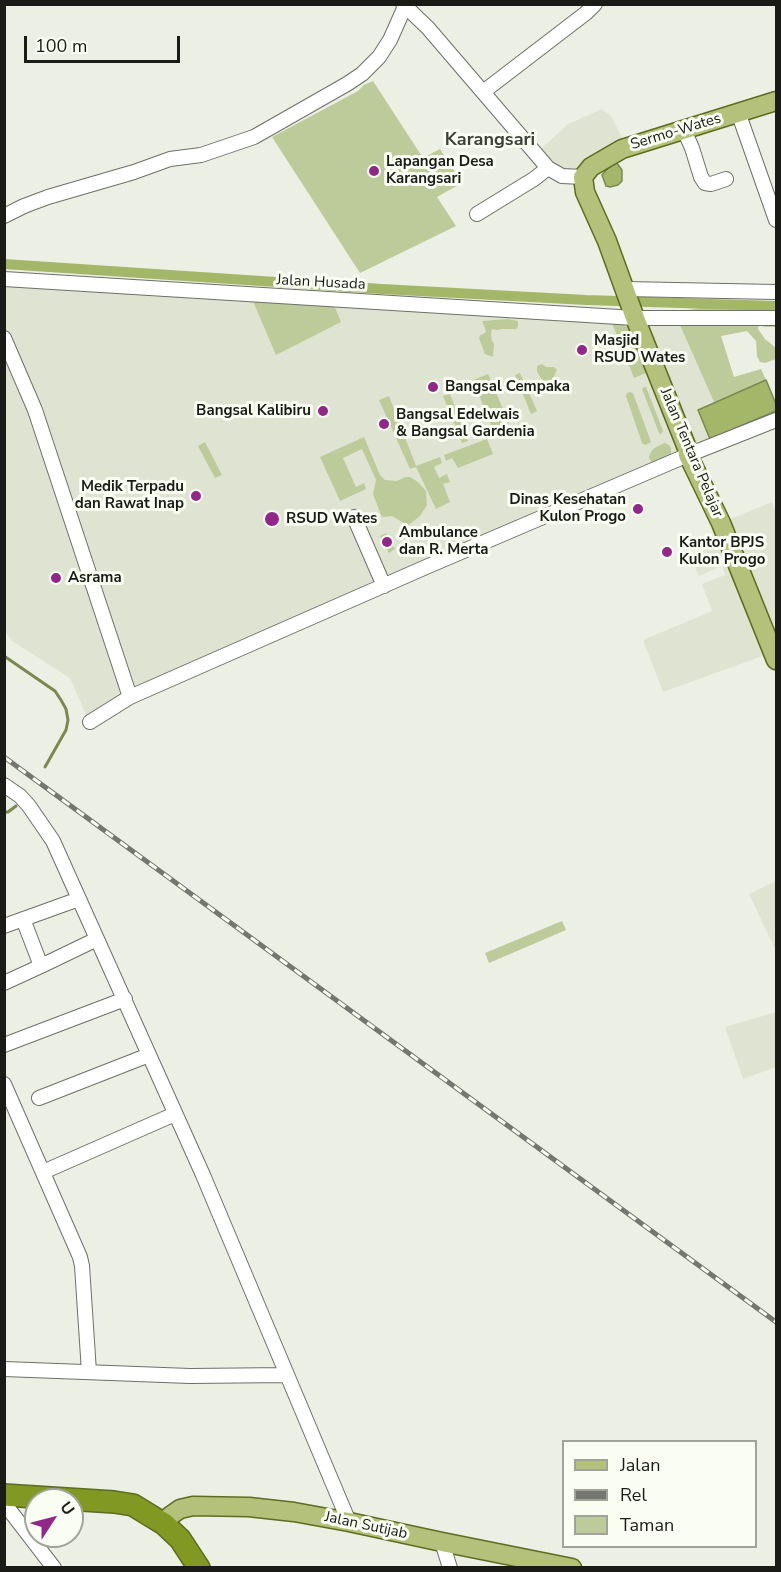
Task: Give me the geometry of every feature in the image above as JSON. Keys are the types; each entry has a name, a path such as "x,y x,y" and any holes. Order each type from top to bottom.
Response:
{"highway":[{"path":"4,1495 114,1502 133,1506 164,1524 180,1539 200,1568"}],"main road":[{"name":"Sermo-Wates","path":"583,177 591,167 622,149 777,101"},
{"name":"Jalan Tentara Pelajar","path":"583,177 585,192 607,241 688,455 721,523 777,660"},
{"name":"Jalan Sutijab","path":"164,1524 180,1509 193,1506 261,1508 349,1522 570,1567"}],"street":[{"path":"483,92 595,4"},
{"path":"4,216 48,196 134,172 170,159 201,155 254,137 362,74 385,48 404,5 428,28 548,168 562,176 583,177"},
{"path":"738,112 777,220"},
{"path":"684,130 705,183 711,184 726,179"},
{"path":"477,214 548,168"},
{"name":"Jalan Husada","path":"4,279 629,302"},
{"path":"629,302 777,292"},
{"path":"629,302 777,318"},
{"path":"4,338 35,410 130,696"},
{"path":"90,722 130,696 688,455 777,420"},
{"path":"354,517 384,585"},
{"path":"4,785 20,796 53,841 176,1114 349,1522"},
{"path":"4,926 79,899"},
{"path":"23,919 41,966"},
{"path":"4,983 98,939"},
{"path":"4,1045 124,999"},
{"path":"39,1098 149,1055"},
{"path":"4,1084 10,1111 43,1172 80,1257 89,1372"},
{"path":"43,1172 176,1114"},
{"path":"4,1369 190,1376 286,1375"},
{"path":"4,1503 54,1568"},
{"path":"442,1542 450,1568"}],"shaded area":[{"path":"602,109 611,116 627,147 591,167 562,176 538,154 568,124"},
{"path":"616,162 622,170 622,181 618,185 606,186 602,175"},
{"name":"RSUD Wates","path":"4,280 623,321 637,330 635,318 679,323 714,402 698,410 710,439 687,448 689,454 87,717 70,678 12,641 5,631"},
{"path":"766,380 776,404 776,411 710,439 698,410"},
{"path":"772,502 776,514 776,653 721,523"},
{"path":"723,542 768,654 663,692 643,640 712,611 702,584 725,575 722,566 699,576 690,556"},
{"path":"776,881 776,951 749,894"},
{"path":"776,1012 776,1067 743,1079 725,1027"}],"green space":[{"name":"Lapangan Desa Karangsari","path":"373,81 423,158 440,149 462,183 437,197 456,226 360,273 272,137"},
{"path":"252,299 334,305 341,322 276,355"},
{"path":"732,306 748,313 776,314 776,327 764,327 759,324 758,329 776,348 776,359 765,363 760,362 757,356 756,341 747,331 721,336 734,377 761,369 766,380 714,402 679,323 677,312 705,307"},
{"path":"508,319 518,321 518,327 516,329 492,329 493,357 485,354 479,338 486,331 482,321"},
{"path":"612,323 622,324 635,332 651,371 634,378"},
{"path":"542,364 557,370 552,381 543,381 537,372 537,366"},
{"path":"520,373 537,411 531,414 515,375"},
{"path":"488,374 509,423 493,430 473,380"},
{"path":"646,387 663,431 661,434 642,389"},
{"path":"630,392 633,393 651,442 645,445 642,443 626,396"},
{"path":"450,394 468,441 462,443 443,396"},
{"path":"389,396 416,466 440,457 442,463 434,467 439,478 447,474 450,482 443,484 450,502 436,509 416,467 410,469 379,400"},
{"path":"364,437 380,475 385,480 397,481 410,477 426,491 427,505 420,516 410,524 392,516 382,517 373,494 376,480 362,449 343,458 356,487 364,483 366,489 340,501 320,457"},
{"path":"487,439 493,454 458,468 452,458 446,461 444,455"},
{"path":"205,442 222,475 215,478 198,446"},
{"path":"664,443 671,448 671,455 668,458 651,462 649,457 653,449"},
{"path":"386,533 395,549 389,553 380,536"},
{"path":"562,921 566,930 489,963 485,953"}],"waterway":[{"path":"4,264 382,289 586,300 776,306"},
{"path":"4,656 55,691 66,709 68,720 66,730 45,767"},
{"path":"4,812 16,806"}],"railway":[{"path":"4,757 776,1322"}],"place":[{"name":"Lapangan Desa Karangsari","path":"374,171"},
{"name":"Masjid RSUD Wates","path":"582,350"},
{"name":"Bangsal Cempaka","path":"433,387"},
{"name":"Bangsal Kalibiru","path":"323,411"},
{"name":"Bangsal Edelwais & Bangsal Gardenia","path":"384,424"},
{"name":"Medik Terpadu dan Rawat Inap","path":"196,496"},
{"name":"Dinas Kesehatan Kulon Progo","path":"638,509"},
{"name":"RSUD Wates","path":"272,519"},
{"name":"Ambulance dan R. Merta","path":"387,542"},
{"name":"Kantor BPJS Kulon Progo","path":"667,552"},
{"name":"Asrama","path":"56,578"}],"district":[{"name":"Karangsari","path":"490,141"}]}
